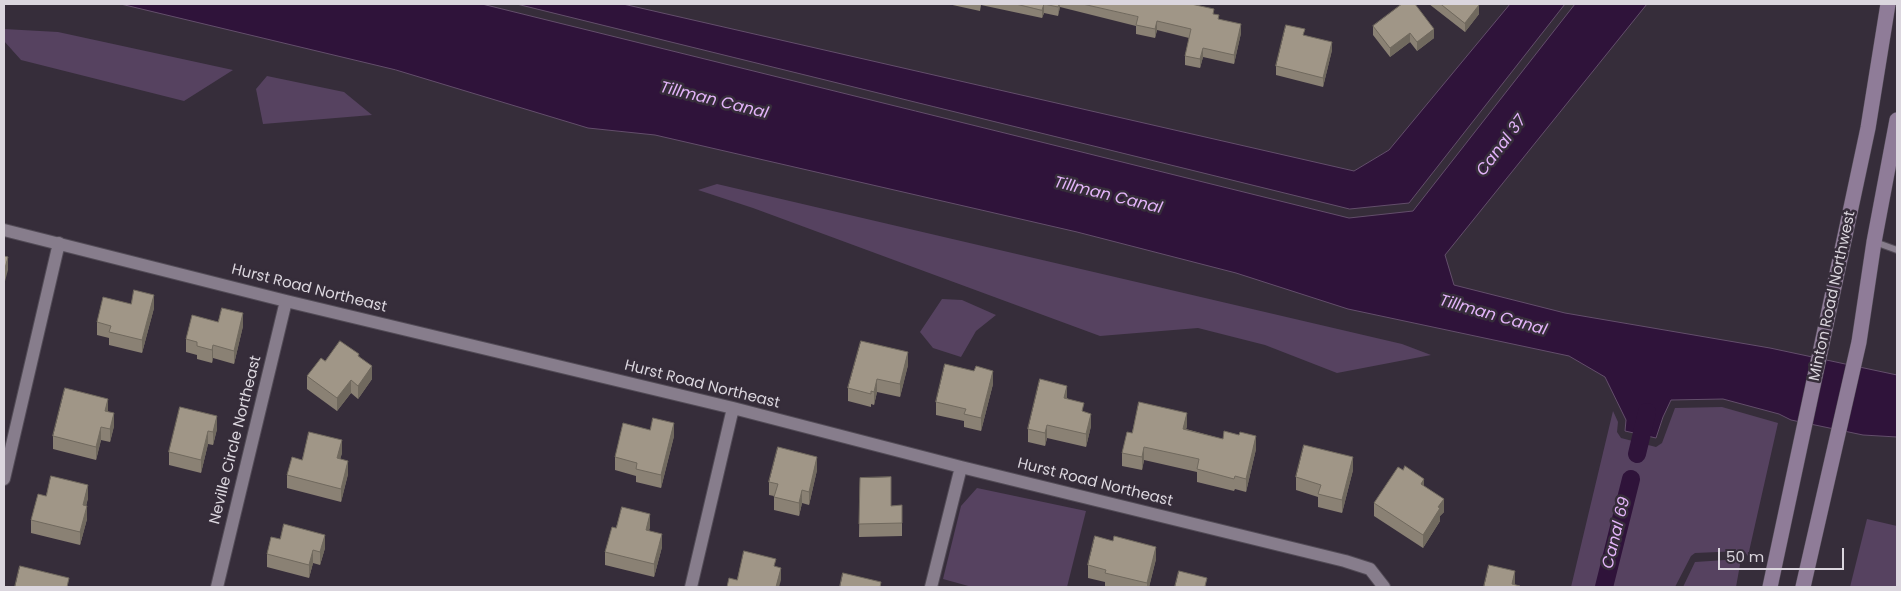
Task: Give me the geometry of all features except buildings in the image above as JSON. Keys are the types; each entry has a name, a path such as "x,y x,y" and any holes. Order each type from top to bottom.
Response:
{"main road":[{"name":"Minton Road Northwest","path":"1770,587 1868,128 1888,4"},
{"name":"Minton Road Northwest","path":"1803,587 1859,342 1874,242 1897,120"}],"street":[{"name":"Hurst Road Northeast","path":"4,230 286,301 733,408 961,467 1345,561 1370,569 1384,587"},
{"path":"4,479 59,243"},
{"name":"Neville Circle Northeast","path":"217,587 286,301"},
{"path":"691,587 733,408"},
{"path":"931,587 961,467"}],"lane":[{"path":"1874,242 1897,250"}],"shaded area":[{"path":"4,29 58,32 233,70 184,101 21,60 4,41"},
{"path":"267,76 344,92 372,115 263,124 256,89"},
{"path":"717,184 1402,344 1431,355 1337,373 1265,345 1198,328 1100,336 753,208 698,190"},
{"path":"942,299 962,300 996,315 976,331 961,357 933,348 920,332"},
{"path":"1722,407 1778,423 1748,556 1745,552 1741,551 1695,553 1691,556 1675,587 1571,587 1613,411 1618,422 1617,432 1621,438 1656,447 1662,443 1675,408"},
{"path":"977,488 1086,511 1067,587 972,587 943,579 961,506"},
{"path":"1867,519 1897,526 1897,587 1850,587"},
{"path":"1741,559 1736,587 1683,587 1695,562"}],"water":[{"path":"121,4 482,4 1349,218 1413,211 1575,4 1647,4 1445,255 1454,285 1565,313 1770,348 1897,375 1897,437 1863,435 1791,420 1779,414 1723,399 1671,400 1656,438 1625,431 1626,420 1605,377 1569,356 1348,309 1236,273 1077,232 655,135 588,128 396,70"},
{"path":"517,4 623,4 1354,171 1389,150 1510,4 1565,4 1409,203 1350,209"}],"waterway":[{"name":"Canal 69","path":"1637,454 1647,412"},
{"name":"Canal 69","path":"1604,587 1631,479"}],"water label":[{"name":"Tillman Canal","path":"714,101"},
{"name":"Canal 37","path":"1502,146"},
{"name":"Tillman Canal","path":"1108,196"},
{"name":"Tillman Canal","path":"1493,316"}]}
